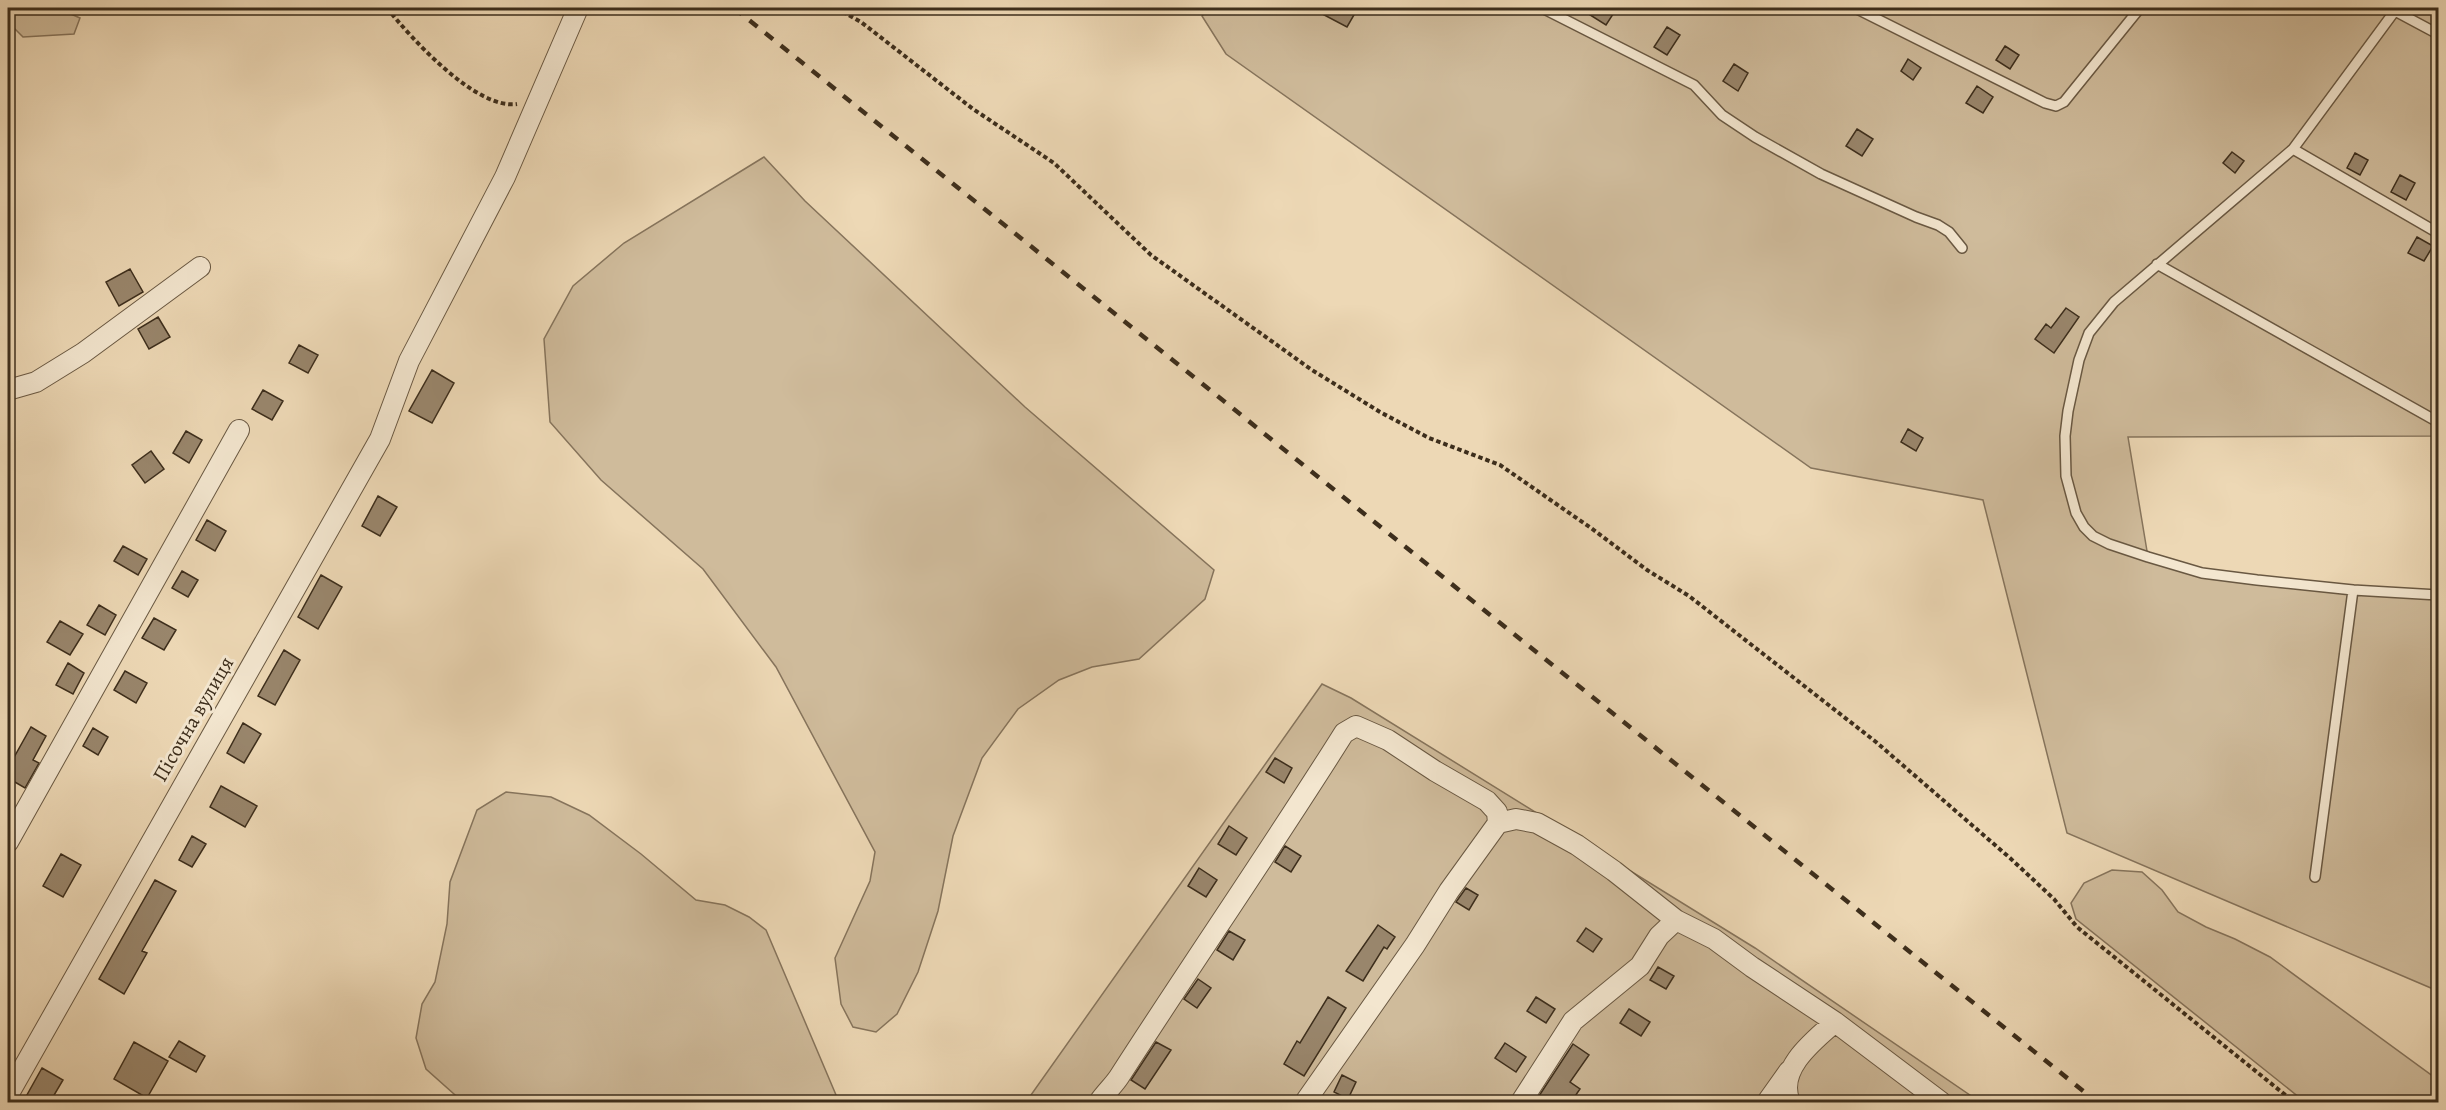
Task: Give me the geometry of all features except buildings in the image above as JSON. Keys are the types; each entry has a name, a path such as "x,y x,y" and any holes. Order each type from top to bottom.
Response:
{"street":[{"name":"Пісочна вулиця","path":"8,1095 380,439 409,361 505,177 578,8"},
{"path":"8,390 36,382 83,353 200,267"},
{"path":"8,842 16,810 239,430"},
{"path":"1099,1102 1118,1079 1146,1031 1231,907 1344,733 1356,726 1388,740 1487,801 1497,812 1498,823 1305,1102"},
{"path":"1498,823 1516,819 1537,823 1567,840 1614,871 1676,920 1714,939 1835,1022 1941,1102"},
{"path":"1521,1102 1573,1021 1640,966 1659,936 1676,920"},
{"path":"1767,1102 1814,1041 1835,1022"},
{"path":"1789,1071 1788,1097 1790,1102"}],"lane":[{"path":"1542,8 1694,85 1722,116 1755,137 1821,174 1938,225 1949,232 1962,248"},
{"path":"1855,8 2045,103 2056,106 2068,97 2140,8"},
{"path":"2439,34 2396,9 2293,149 2114,302 2089,333 2079,360 2065,436 2066,476 2076,513 2084,527 2093,536 2109,544 2202,573 2353,590 2439,595"},
{"path":"2293,149 2439,233"},
{"path":"2157,264 2439,422"},
{"path":"2315,877 2353,590"}],"path":[{"path":"387,8 411,38 467,87 508,105 539,101"},
{"path":"836,8 861,22 973,109 1054,163 1151,255 1189,280 1294,358 1380,412 1429,438 1500,465 1647,570 1689,596 1876,742 2054,899 2077,927 2294,1102"}],"shaded area":[{"path":"8,8 57,8 80,18 74,34 23,37 8,22"},
{"path":"1209,8 2438,8 2438,436 2128,437 2148,557 2202,573 2438,595 2438,991 2067,833 1983,500 1811,468 1226,54 1202,16"},
{"path":"764,157 805,201 1025,407 1214,570 1205,599 1139,659 1092,667 1059,680 1018,709 982,758 953,836 938,911 918,972 897,1014 876,1032 853,1027 841,1004 835,958 870,881 875,852 776,667 703,569 601,480 550,422 544,339 573,286 624,243"},
{"path":"1322,684 1351,698 1755,948 1980,1102 1026,1102"},
{"path":"506,792 551,797 589,815 641,854 696,900 725,905 749,917 766,930 839,1102 463,1102 426,1069 416,1038 422,1004 435,982 447,924 450,882 477,810"},
{"path":"2112,870 2142,872 2162,890 2178,912 2270,957 2438,1080 2438,1102 2305,1102 2076,919 2071,903 2084,883"}],"railway":[{"path":"734,8 2097,1102"}]}
